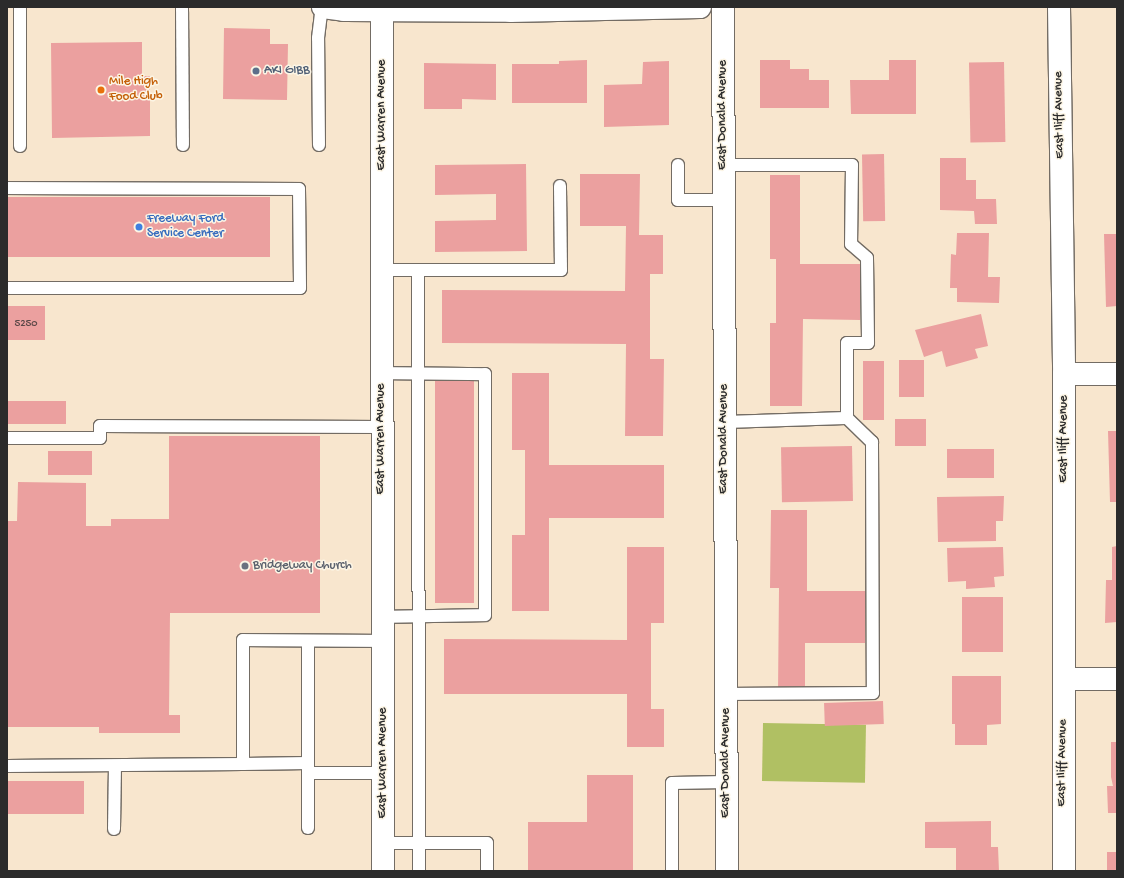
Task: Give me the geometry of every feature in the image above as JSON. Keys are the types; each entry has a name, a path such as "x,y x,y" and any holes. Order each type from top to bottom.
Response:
{"street":[{"path":"323,7 382,9 700,7"},
{"name":"East Donald Avenue","path":"723,7 727,871"},
{"name":"East Iliff Avenue","path":"1059,7 1064,374 1064,871"},
{"name":"East Warren Avenue","path":"382,9 381,427 383,871"},
{"path":"1064,374 1117,374"},
{"path":"1064,679 1117,679"}],"lane":[{"path":"20,7 20,146"},
{"path":"182,7 183,145"},
{"path":"320,145 318,38 323,7"},
{"path":"678,165 678,200 723,200"},
{"path":"723,165 852,165 852,244 867,258 868,343 847,343 847,418"},
{"path":"381,270 561,270 560,186"},
{"path":"7,188 299,189 300,288 7,288"},
{"path":"418,270 420,871"},
{"path":"381,373 486,374 485,615 382,617"},
{"path":"724,422 847,418 872,442 873,693 726,694"},
{"path":"7,438 100,438 100,426 381,427"},
{"path":"243,764 243,640 382,641"},
{"path":"308,640 308,828"},
{"path":"7,766 243,764 383,773"},
{"path":"114,829 115,766"},
{"path":"672,871 672,783 726,782"},
{"path":"383,843 487,843 487,871"}],"green space":[{"path":"763,723 866,725 865,783 762,781"}],"building":[{"name":"AKI GIBB","path":"224,28 270,29 270,44 288,44 287,100 223,99"},
{"path":"142,42 142,76 150,76 150,136 52,138 51,43"},
{"path":"587,60 587,103 512,103 512,64 559,64 559,61"},
{"path":"760,60 790,60 790,69 809,69 809,80 829,80 829,108 760,108"},
{"path":"889,60 916,60 916,114 851,114 850,80 889,80"},
{"path":"669,61 669,125 604,127 604,85 642,84 643,62"},
{"path":"1004,62 1005,142 970,143 969,63"},
{"path":"424,63 496,64 496,100 462,99 462,109 424,109"},
{"path":"862,154 884,154 885,221 863,221"},
{"path":"940,158 966,158 966,180 976,180 976,199 996,199 997,224 975,224 974,211 940,210"},
{"path":"526,164 527,251 435,252 435,221 496,220 496,194 435,195 435,165"},
{"path":"580,174 640,174 639,235 663,235 663,274 650,274 650,359 664,359 663,436 625,436 626,344 442,343 442,290 625,291 626,226 580,226"},
{"path":"770,175 800,175 800,264 860,264 860,320 803,319 802,406 770,406 770,323 776,323 776,259 770,259"},
{"name":"Freeway Ford Service Center","path":"7,197 270,197 270,257 7,257"},
{"path":"957,233 989,233 988,277 1000,277 999,303 957,302 957,288 950,288 951,254 956,255"},
{"path":"1104,234 1117,234 1117,306 1106,307"},
{"path":"7,306 45,306 45,340 7,340"},
{"path":"981,314 988,346 975,349 978,358 946,367 942,351 924,357 915,330"},
{"path":"899,360 924,360 924,397 899,397"},
{"path":"863,361 884,361 884,420 863,420"},
{"path":"512,373 549,373 549,465 664,465 664,518 549,518 549,611 512,611 512,535 525,535 525,450 512,450"},
{"path":"435,380 474,380 474,603 435,603"},
{"path":"7,401 66,401 66,424 7,424"},
{"path":"895,419 926,419 926,446 895,446"},
{"path":"1108,431 1117,431 1117,502 1110,502"},
{"path":"169,436 320,436 320,613 170,613 169,715 180,715 180,733 99,733 99,727 7,727 7,521 17,521 18,482 86,483 86,526 111,526 111,519 169,519"},
{"path":"852,446 853,501 782,502 781,447"},
{"path":"947,449 994,449 994,478 947,478"},
{"path":"48,451 92,451 92,475 48,475"},
{"path":"1004,496 1003,521 996,521 996,541 938,542 937,497"},
{"path":"771,510 807,510 807,591 866,591 865,643 805,643 805,691 778,691 779,588 770,588"},
{"path":"1117,546 1117,622 1105,623 1106,580 1112,580 1112,547"},
{"path":"627,547 664,547 664,623 651,623 651,709 664,709 664,747 627,747 627,694 444,694 444,639 627,640"},
{"path":"1003,547 1004,576 994,577 995,587 966,589 966,581 948,582 947,548"},
{"path":"962,597 1003,597 1003,652 962,652"},
{"path":"952,676 1001,676 1001,724 987,725 987,745 955,745 955,724 952,724"},
{"path":"883,701 884,724 825,726 824,703"},
{"path":"1111,742 1117,742 1117,813 1108,813 1107,786 1113,786 1111,777"},
{"path":"587,775 633,775 633,871 528,871 528,822 587,822"},
{"path":"7,781 84,781 84,814 7,814"},
{"path":"991,821 991,847 998,847 999,871 956,871 956,848 925,848 925,822"},
{"path":"1107,852 1117,852 1117,871 1107,871"}],"place":[{"name":"AKI GIBB","path":"256,71"},
{"name":"Mile High Food Club","path":"101,90"},
{"name":"Freeway Ford Service Center","path":"139,227"},
{"name":"Bridgeway Church","path":"245,566"}]}
